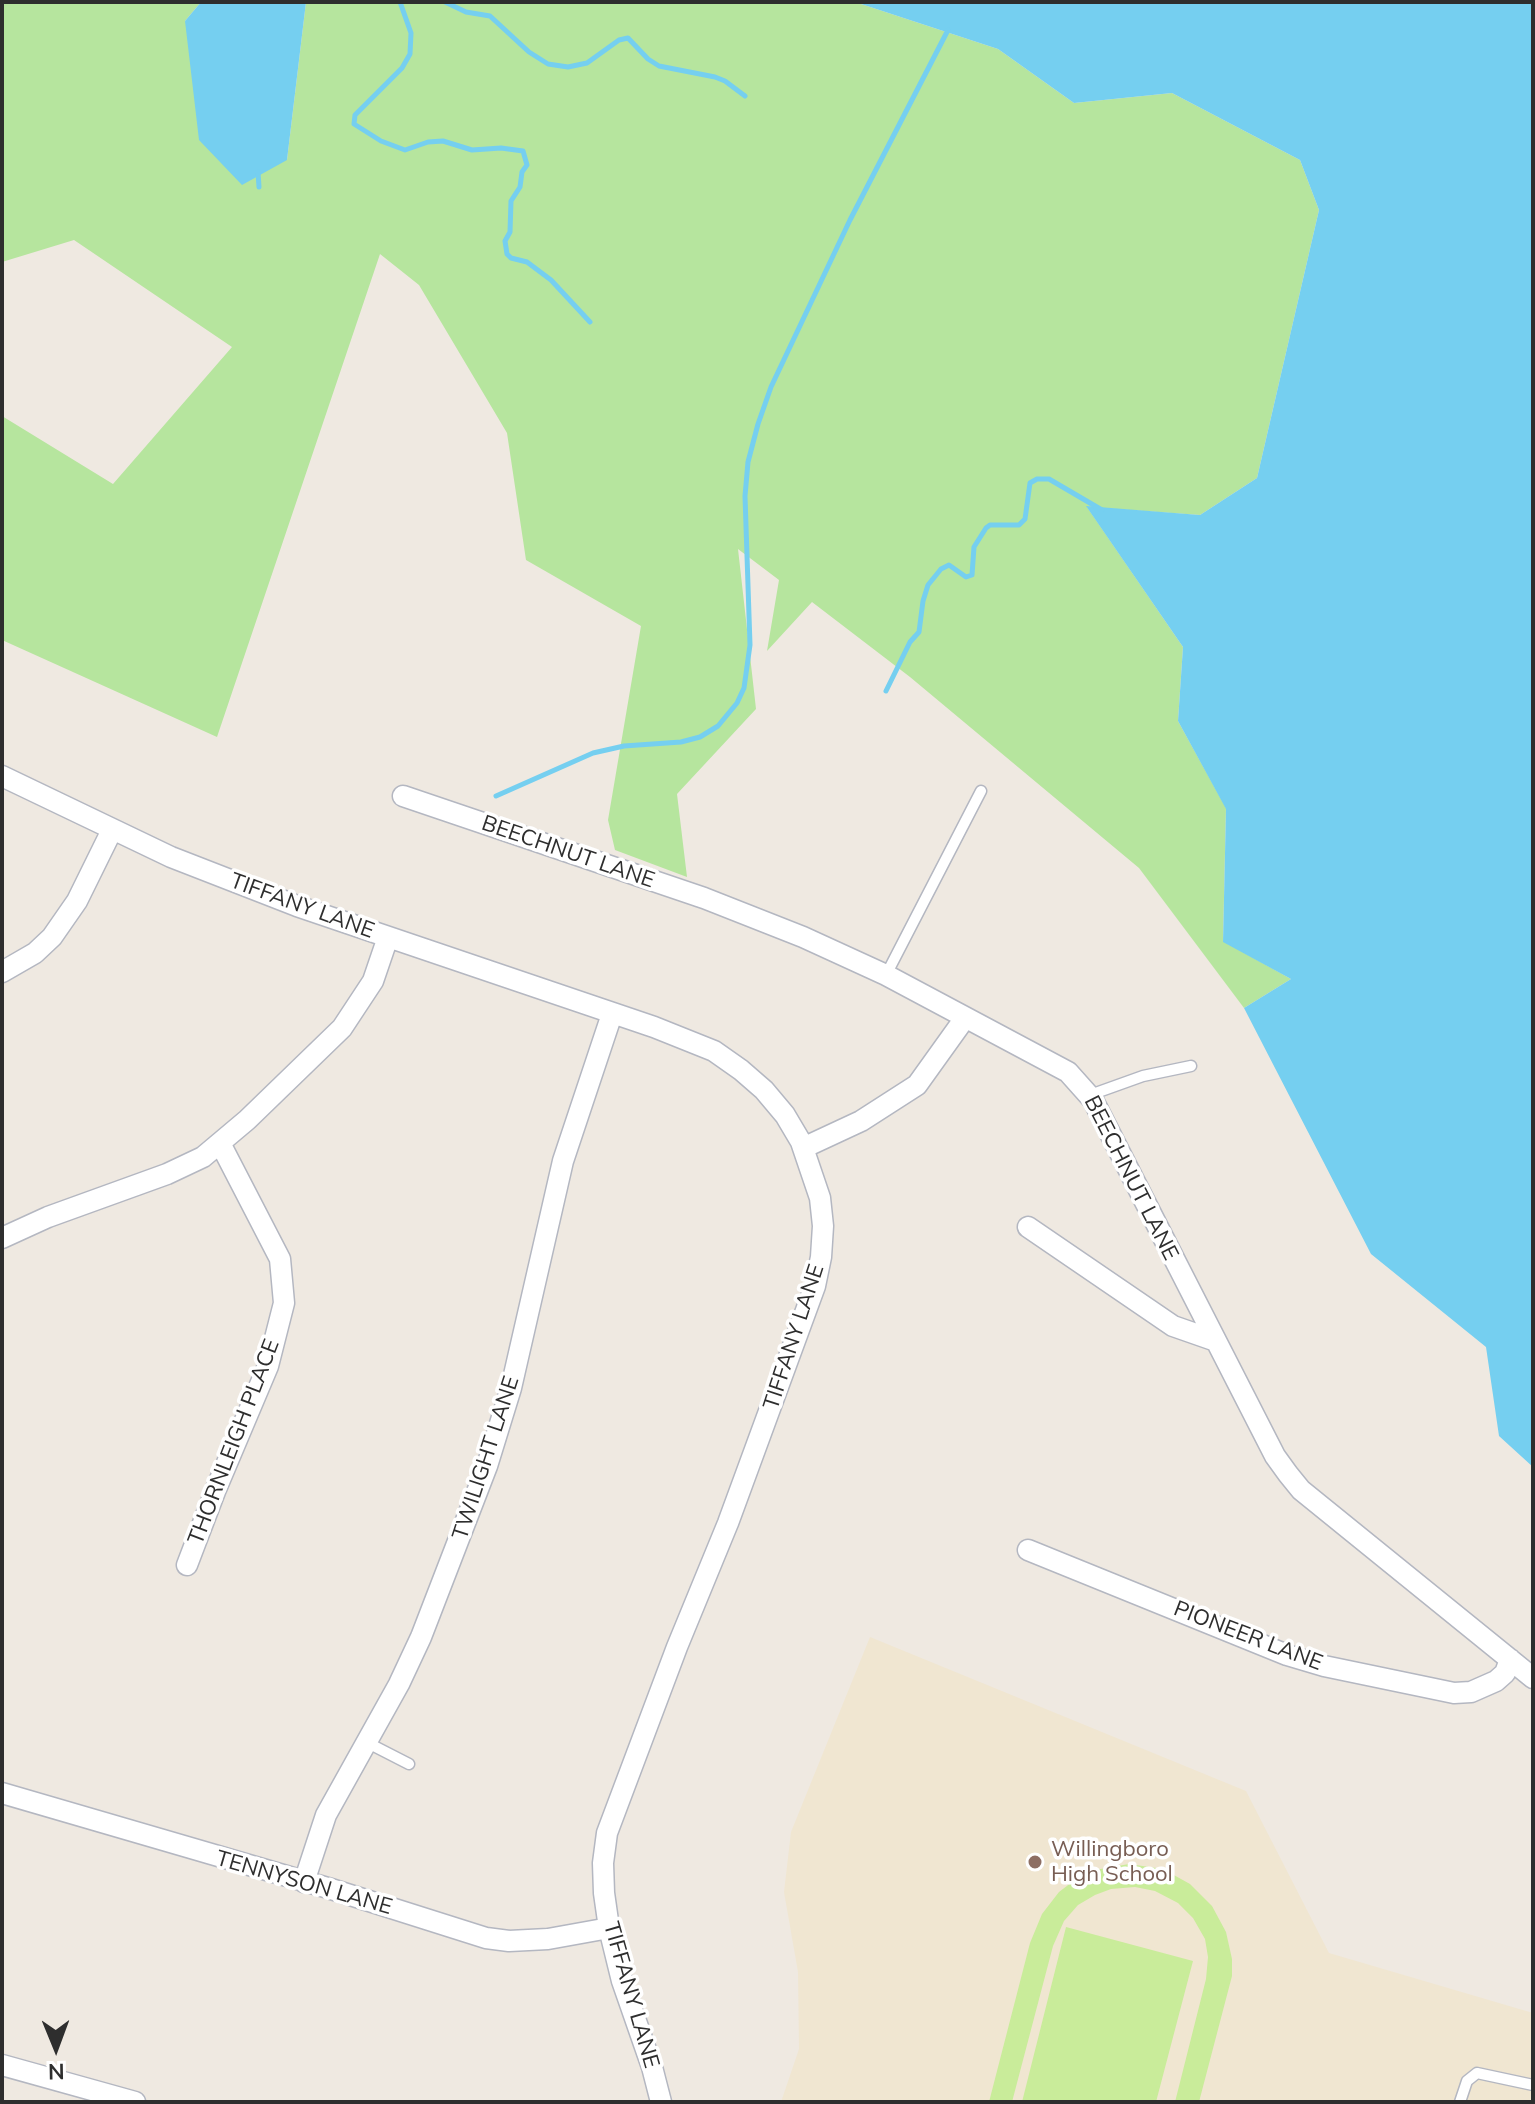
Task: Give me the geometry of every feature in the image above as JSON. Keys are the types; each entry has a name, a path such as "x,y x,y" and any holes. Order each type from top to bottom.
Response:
{"street":[{"name":"TIFFANY LANE","path":"2,776 112,830 284,901 685,1038 714,1051 764,1090 785,1115 803,1148 820,1198 823,1226 815,1286 728,1523 607,1833 603,1878 609,1928 661,2102"},
{"name":"BEECHNUT LANE","path":"403,796 725,906 803,937 886,975 1053,1063 1078,1081 1090,1095 1275,1456 1301,1490 1533,1678"},
{"path":"2,972 35,953 52,937 77,901 112,830"},
{"path":"2,1238 48,1217 186,1166 220,1143 342,1028 373,981 388,937"},
{"name":"TWILIGHT LANE","path":"304,1882 326,1815 399,1684 421,1637 496,1440 511,1388 563,1161 612,1014"},
{"path":"803,1148 861,1121 917,1085 965,1018"},
{"name":"THORNLEIGH PLACE","path":"187,1565 268,1366 284,1303 280,1259 220,1143"},
{"path":"1028,1227 1173,1326 1216,1341"},
{"name":"PIONEER LANE","path":"1028,1550 1287,1655 1324,1666 1454,1693 1471,1692 1496,1681 1505,1673 1510,1659"},
{"name":"TENNYSON LANE","path":"2,1793 461,1931 509,1941 548,1939 609,1928"},
{"path":"2,2065 135,2102"}],"lane":[{"path":"886,975 981,791"},
{"path":"1090,1095 1143,1076 1191,1066"},
{"path":"366,1742 409,1764"},
{"path":"1460,2102 1467,2081 1477,2073 1533,2085"}],"shaded area":[{"name":"Willingboro High School","path":"870,1637 1246,1791 1329,1953 1533,2013 1533,2102 781,2102 799,2049 798,1972 784,1892 791,1832"}],"green space":[{"path":"2,2 201,2 185,21 287,160 306,2 855,2 998,49 1074,103 1172,93 1300,160 1319,210 1257,478 1200,515 1087,507 1183,647 1178,721 1226,808 1223,941 1291,979 1244,1008 1139,868 910,677 812,602 767,651 779,580 738,549 756,709 677,794 687,877 615,850 608,820 641,626 526,560 507,433 419,285 380,254 217,737 2,640 2,416 113,484 232,347 74,240 2,262"},
{"path":"1129,1864 1163,1869 1190,1884 1212,1906 1226,1932 1232,1976 1199,2102 1175,2102 1206,1979 1208,1957 1205,1939 1193,1918 1178,1903 1155,1891 1135,1887 1111,1889 1095,1895 1078,1905 1064,1921 1053,1946 1012,2102 989,2102 1030,1943 1042,1914 1059,1892 1076,1879 1095,1870"},
{"path":"1066,1927 1193,1961 1156,2102 1022,2102"}],"water":[{"path":"201,2 306,2 287,160 242,185 199,140 185,21"},
{"path":"855,2 1533,2 1533,1467 1499,1436 1486,1347 1371,1254 1244,1008 1291,979 1223,942 1226,809 1178,721 1183,647 1086,506 1200,515 1257,478 1319,210 1300,160 1172,93 1074,103 998,49"}],"waterway":[{"path":"400,2 411,33 410,54 402,68 355,115 354,124 381,141 405,150 428,142 443,141 472,150 501,148 523,151 527,165 522,172 520,187 511,201 510,232 505,241 507,254 527,262 551,280 590,322"},
{"path":"445,2 466,12 490,16 529,52 548,64 568,67 587,63 619,40 628,38 659,66 715,77 745,96"},
{"path":"496,796 593,753 700,737 718,726 737,703 744,688 750,645 745,496 748,462 758,424 771,387 850,220 948,30"},
{"path":"258,172 259,187"},
{"path":"886,691 910,642 919,632 928,585 941,569 949,565 966,577 972,575 974,547 986,528 990,525 1019,525 1025,519 1030,483 1037,479 1049,479 1102,510"}],"place":[{"name":"Willingboro High School","path":"1035,1862"}]}
